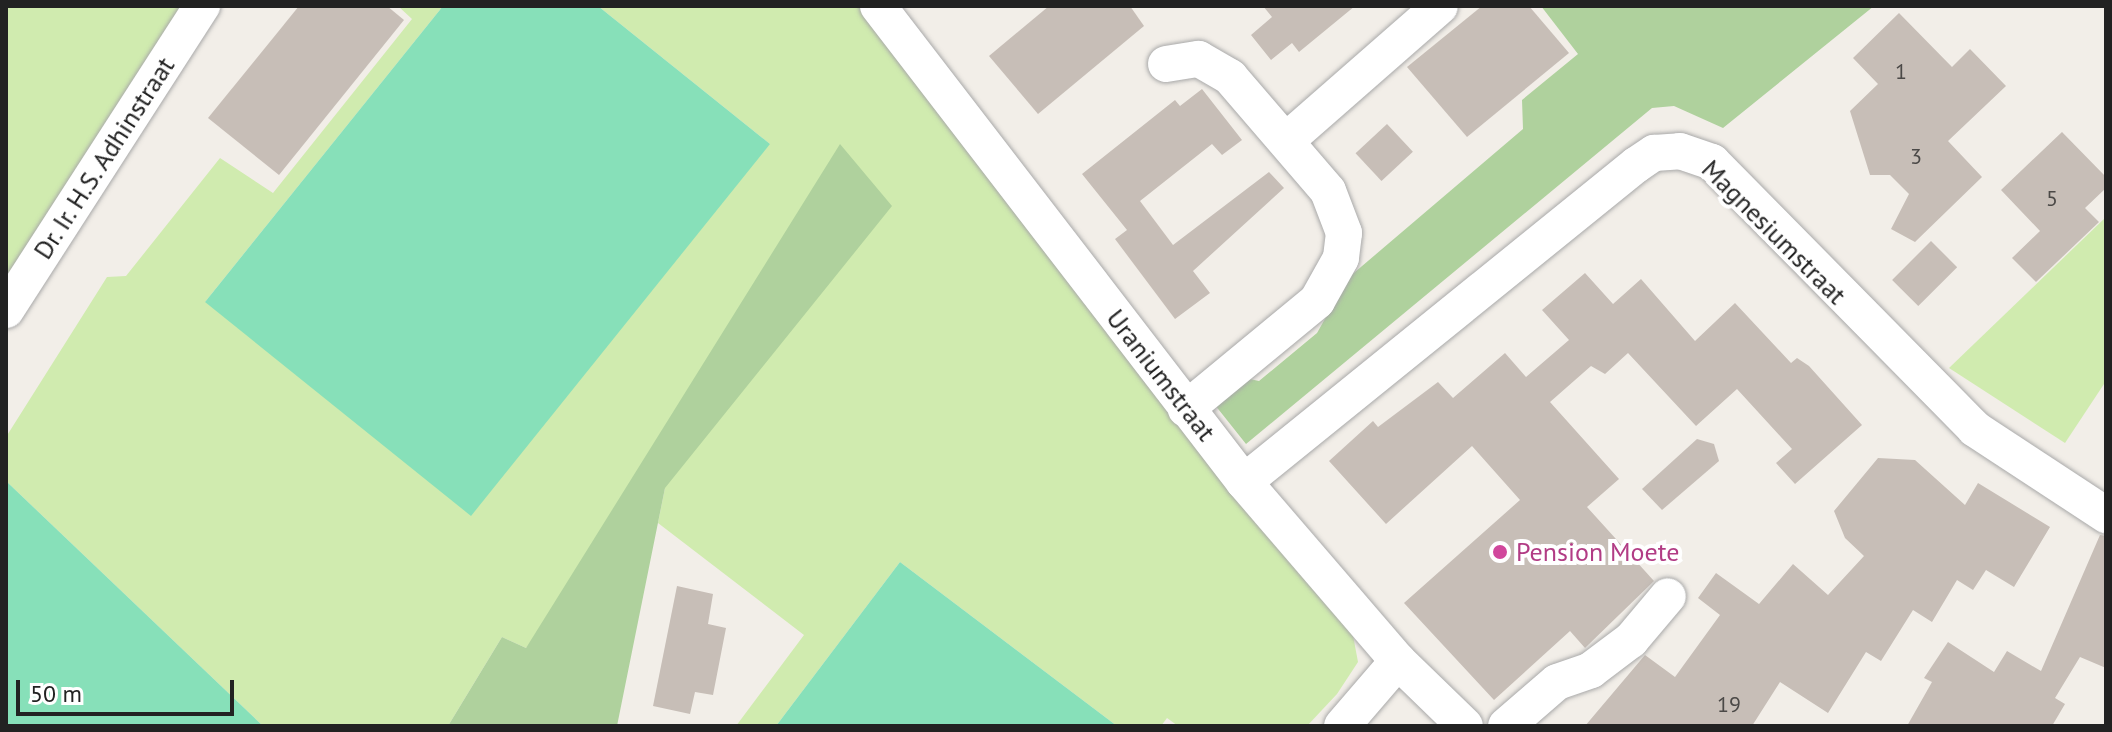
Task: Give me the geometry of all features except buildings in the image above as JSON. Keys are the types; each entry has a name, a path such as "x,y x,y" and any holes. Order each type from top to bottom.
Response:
{"street":[{"name":"Dr. Ir. H.S. Adhinstraat","path":"6,310 202,6"},
{"name":"Uraniumstraat","path":"878,6 1244,482 1398,661 1465,726"},
{"path":"1287,140 1440,6"},
{"path":"1166,64 1178,57 1214,64 1287,140 1339,208 1341,258 1317,301 1186,409"},
{"name":"Magnesiumstraat","path":"1244,482 1636,165 1654,153 1680,151 1712,162 1975,429 2106,515"},
{"path":"1506,726 1557,682 1591,670 1631,640 1668,596"},
{"path":"1342,726 1398,661"}],"green space":[{"path":"6,6 190,6 6,289"},
{"path":"398,6 443,6 205,302 770,144 598,6 865,6 1352,630 1358,662 1337,694 1307,726 1178,726 1167,718 1161,726 1117,726 900,562 776,726 736,726 804,635 658,523 665,488 526,648 502,637 448,726 263,726 6,481 6,437 107,277 126,276 220,158 273,193 412,19"},
{"path":"443,6 598,6 770,144 471,516 205,302"},
{"path":"1541,6 1874,6 1723,128 1674,106 1652,108 1246,444 1211,400 1240,377 1259,381 1317,333 1348,278 1523,129 1522,100 1578,54"},
{"path":"840,144 892,206 665,488 617,726 448,726 502,637 526,648"},
{"path":"2106,217 2106,381 2065,443 1949,368"},
{"path":"6,481 263,726 6,726"},
{"path":"900,562 1117,726 776,726"}],"place":[{"name":"Pension Moete","path":"1500,552"}]}
